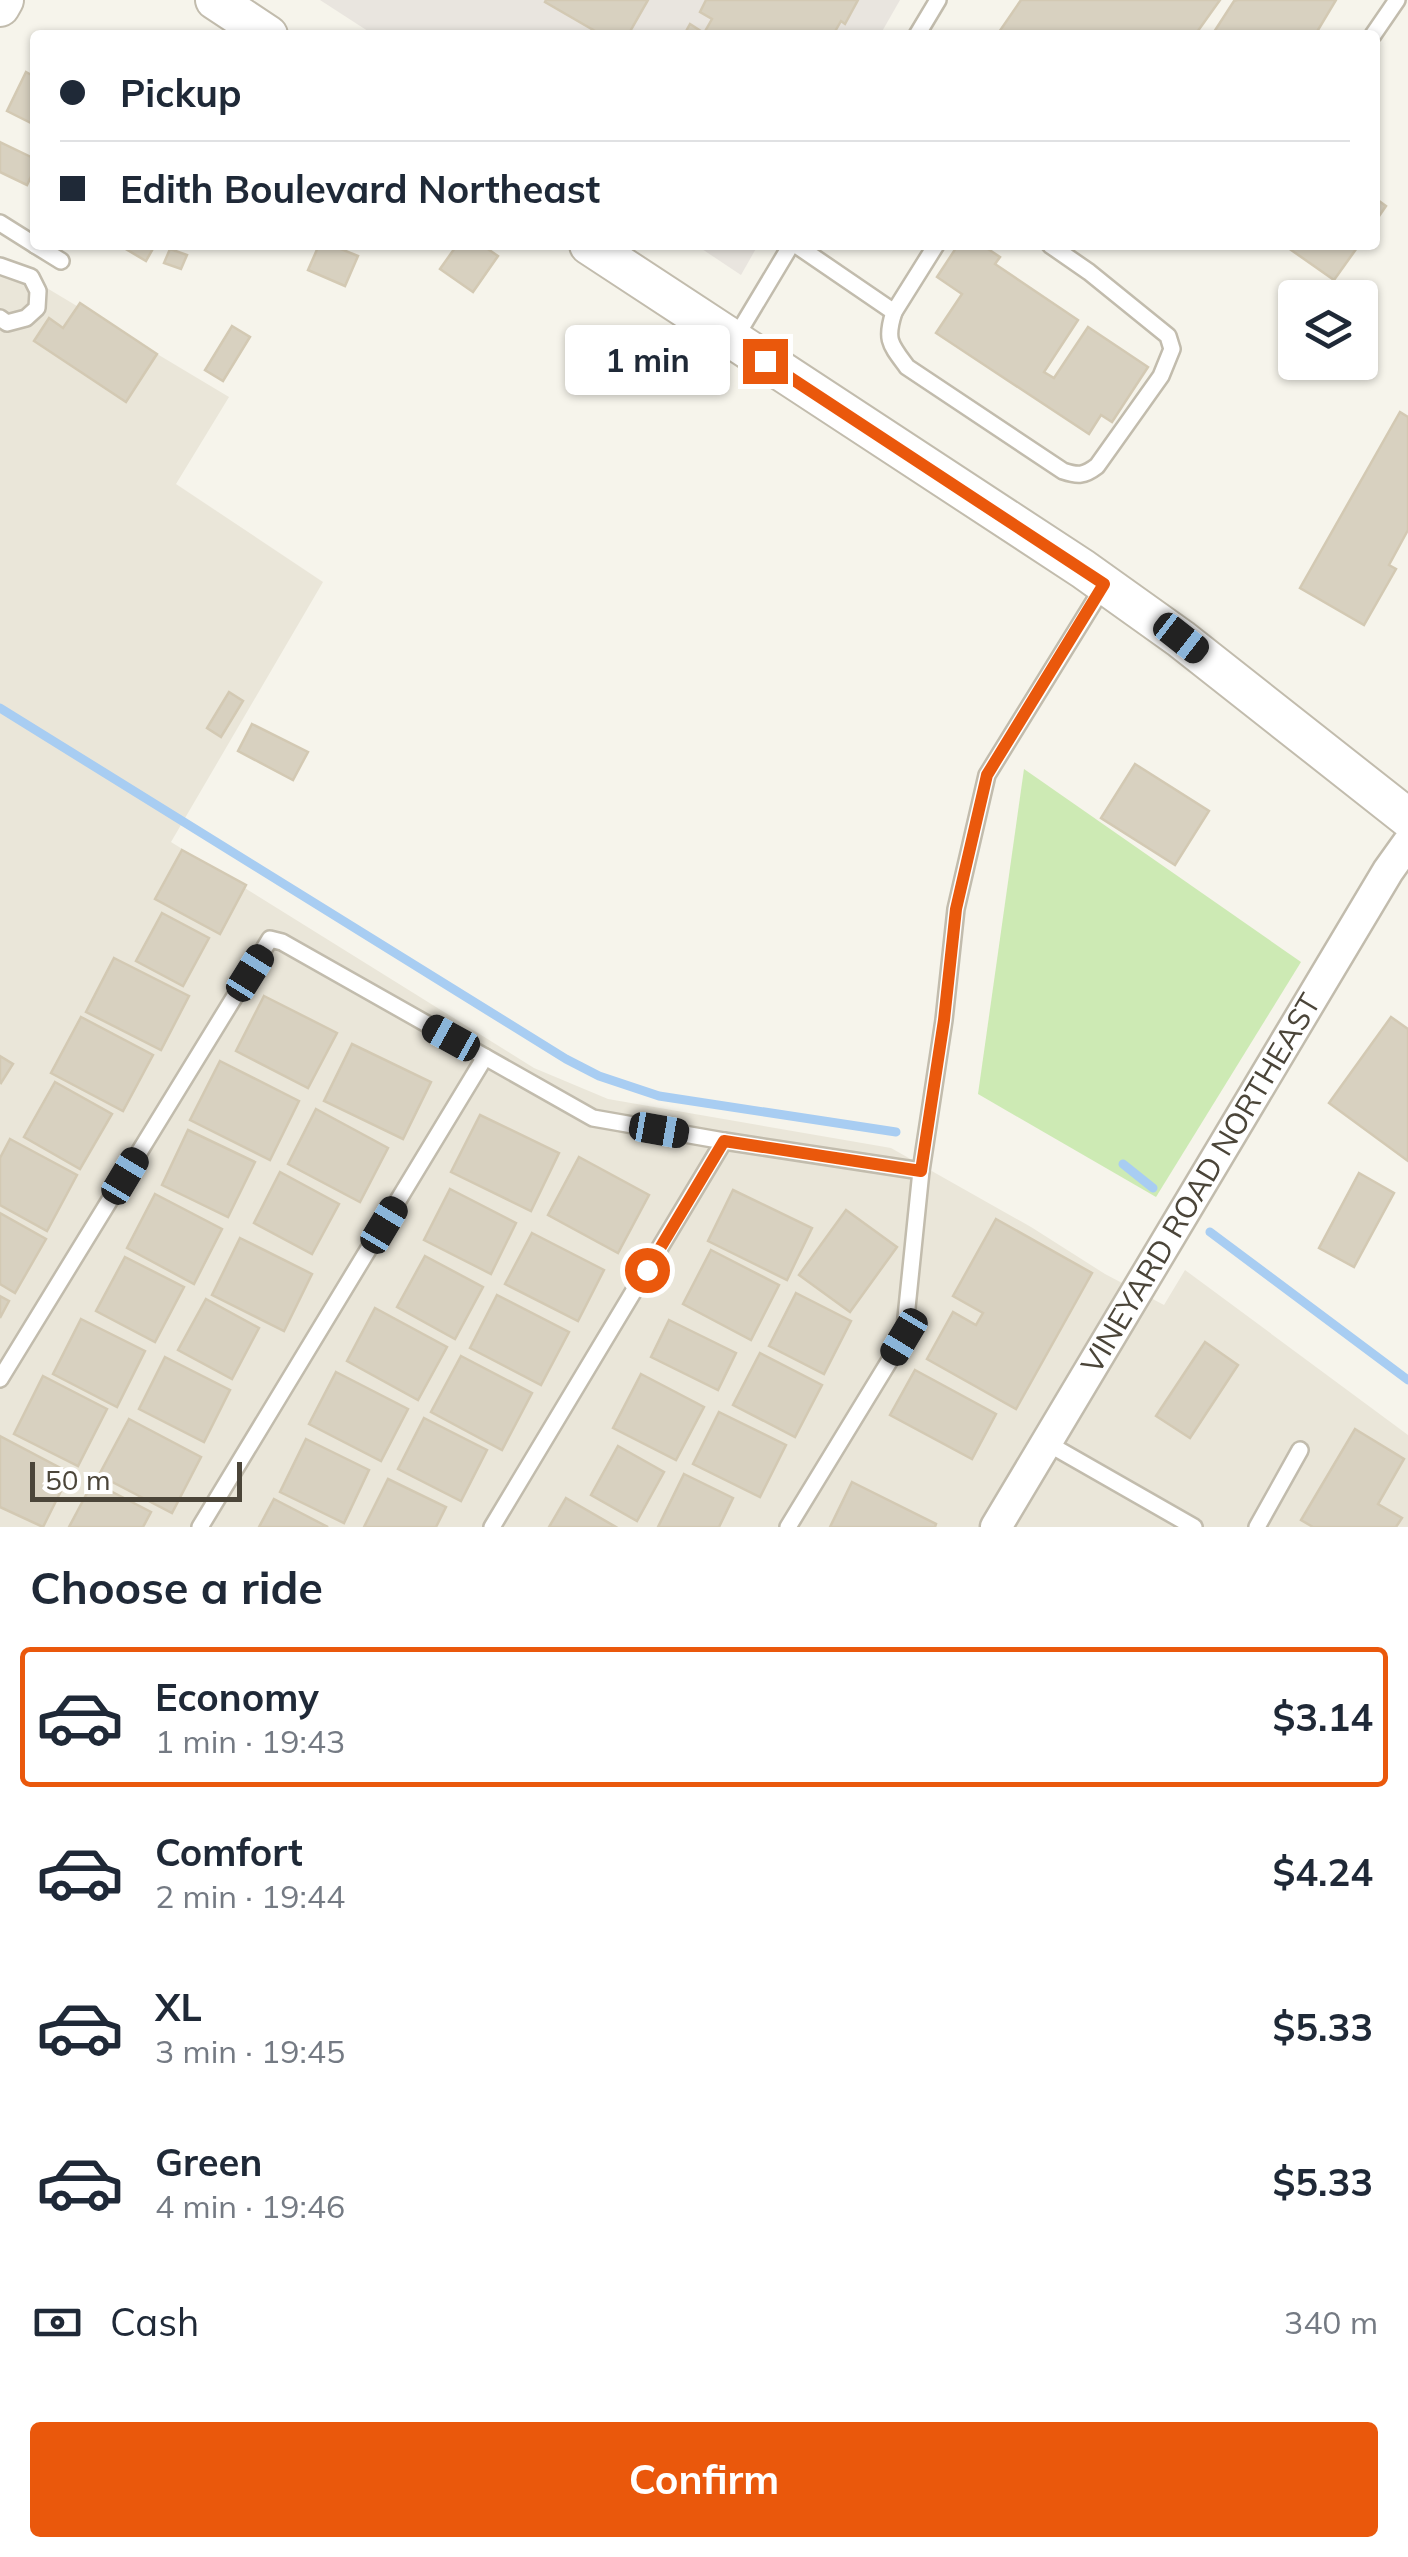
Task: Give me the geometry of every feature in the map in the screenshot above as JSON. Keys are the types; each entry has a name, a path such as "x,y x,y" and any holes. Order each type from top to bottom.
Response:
{"street":[{"path":"0,7 4,0"},
{"path":"215,0 260,30"},
{"path":"596,250 1104,584 1181,638 1408,818"},
{"name":"VINEYARD ROAD NORTHEAST","path":"996,1527 1408,842"}],"lane":[{"path":"920,30 938,0"},
{"path":"1376,30 1397,0"},
{"path":"0,223 30,242"},
{"path":"43,250 61,261"},
{"path":"734,340 790,250"},
{"path":"801,250 894,312"},
{"path":"933,250 894,312 888,332 892,346 907,367 1062,471 1077,476 1097,466 1162,376 1172,350 1168,336 1057,250"},
{"path":"0,266 31,278 38,290 37,308 26,318 7,323 0,318"},
{"path":"788,1527 904,1337 921,1171 956,909 987,775 1104,584"},
{"path":"0,1379 270,939 282,942 594,1118 921,1171"},
{"path":"200,1527 485,1057"},
{"path":"492,1527 724,1141"},
{"path":"1046,1444 1194,1527"},
{"path":"1257,1527 1300,1450"}],"shaded area":[{"path":"320,0 900,0 883,30 366,30"},
{"path":"704,250 755,250 741,275"},
{"path":"0,260 229,397 176,484 323,582 171,842 534,1068 608,1099 891,1148 1164,1305 1185,1270 1408,1435 1408,1527 0,1527"}],"green space":[{"path":"1024,769 1301,962 1156,1197 978,1094"}],"building":[{"path":"648,0 631,30 593,30 545,2"},
{"path":"706,0 858,0 845,24 841,21 836,30 706,30 712,19 700,12"},
{"path":"1021,0 1220,0 1199,30 1000,30"},
{"path":"1336,0 1318,30 1215,30 1234,1"},
{"path":"26,72 30,74 30,122 7,111"},
{"path":"0,142 30,157 27,185 0,172"},
{"path":"127,250 152,250 146,261"},
{"path":"170,250 187,255 181,269 164,263"},
{"path":"317,250 343,250 358,256 345,286 308,270"},
{"path":"453,250 489,250 498,256 473,292 440,269"},
{"path":"955,250 990,250 1000,257 995,264 1078,320 1044,372 1054,378 1088,327 1148,367 1112,422 1101,415 1089,434 936,333 962,294 937,277"},
{"path":"1291,250 1355,250 1334,280"},
{"path":"80,303 157,354 126,402 34,341 49,318 63,328"},
{"path":"232,326 250,337 223,381 205,370"},
{"path":"1400,412 1408,417 1408,530 1389,565 1396,569 1364,625 1300,588"},
{"path":"229,692 243,701 221,737 207,728"},
{"path":"252,724 308,752 293,780 238,751"},
{"path":"1135,764 1209,811 1175,865 1101,818"},
{"path":"182,850 246,885 220,934 155,899"},
{"path":"162,913 209,938 183,986 136,961"},
{"path":"114,958 189,996 161,1050 86,1012"},
{"path":"264,996 337,1033 308,1088 236,1051"},
{"path":"81,1017 153,1055 123,1111 51,1073"},
{"path":"1391,1017 1408,1029 1408,1161 1329,1103"},
{"path":"352,1044 431,1082 403,1139 324,1101"},
{"path":"0,1056 13,1064 1,1083 0,1082"},
{"path":"220,1061 299,1101 270,1160 190,1120"},
{"path":"55,1082 112,1114 80,1169 24,1137"},
{"path":"316,1109 388,1148 360,1202 288,1164"},
{"path":"480,1115 559,1153 531,1211 451,1172"},
{"path":"188,1130 255,1162 228,1217 162,1185"},
{"path":"10,1139 77,1175 47,1231 0,1205 0,1158"},
{"path":"579,1157 649,1195 618,1253 548,1215"},
{"path":"280,1172 339,1204 312,1254 254,1223"},
{"path":"1359,1173 1394,1193 1354,1267 1319,1248"},
{"path":"450,1189 516,1223 491,1274 424,1240"},
{"path":"733,1190 812,1228 787,1280 708,1241"},
{"path":"155,1194 222,1229 194,1284 127,1248"},
{"path":"846,1210 897,1247 850,1312 799,1275"},
{"path":"0,1213 46,1239 15,1293 0,1284"},
{"path":"996,1219 1092,1273 1016,1409 927,1359 953,1312 976,1325 983,1313 953,1296"},
{"path":"532,1233 604,1270 578,1321 505,1284"},
{"path":"240,1238 312,1274 284,1331 212,1295"},
{"path":"711,1250 779,1285 751,1340 683,1304"},
{"path":"425,1256 483,1287 455,1339 397,1307"},
{"path":"125,1257 184,1287 155,1342 96,1311"},
{"path":"796,1293 851,1321 824,1374 769,1346"},
{"path":"497,1295 569,1332 541,1385 470,1348"},
{"path":"0,1296 9,1301 0,1318"},
{"path":"206,1299 259,1328 232,1379 178,1350"},
{"path":"375,1308 447,1347 418,1400 347,1361"},
{"path":"81,1319 145,1351 117,1407 53,1374"},
{"path":"669,1320 736,1353 718,1390 651,1357"},
{"path":"1205,1342 1238,1365 1190,1438 1156,1416"},
{"path":"760,1353 822,1385 795,1437 733,1405"},
{"path":"461,1356 532,1393 502,1450 431,1412"},
{"path":"165,1357 230,1390 204,1442 139,1409"},
{"path":"915,1370 996,1414 972,1459 890,1415"},
{"path":"336,1372 408,1409 381,1461 309,1424"},
{"path":"641,1374 704,1407 676,1460 613,1428"},
{"path":"43,1376 107,1409 78,1466 14,1434"},
{"path":"719,1412 786,1445 760,1497 693,1464"},
{"path":"424,1418 487,1450 461,1501 398,1469"},
{"path":"129,1419 201,1457 172,1513 99,1475"},
{"path":"1355,1429 1404,1459 1378,1504 1402,1518 1396,1527 1313,1527 1301,1520"},
{"path":"0,1436 70,1473 43,1527 0,1507"},
{"path":"306,1439 369,1470 344,1523 280,1492"},
{"path":"618,1446 664,1472 637,1521 591,1495"},
{"path":"684,1474 733,1498 719,1527 658,1527"},
{"path":"388,1479 446,1507 436,1527 364,1527"},
{"path":"93,1482 151,1512 143,1527 69,1527"},
{"path":"852,1482 936,1524 935,1527 830,1527"},
{"path":"566,1498 616,1527 549,1527"},
{"path":"274,1499 328,1527 259,1527"}],"waterway":[{"path":"0,708 599,1076 659,1096 896,1132"},
{"path":"1123,1164 1153,1188"},
{"path":"1210,1232 1408,1380"}],"route":[{"path":"647,1270 724,1141 921,1171 956,909 987,775 1104,584 765,361"}]}
